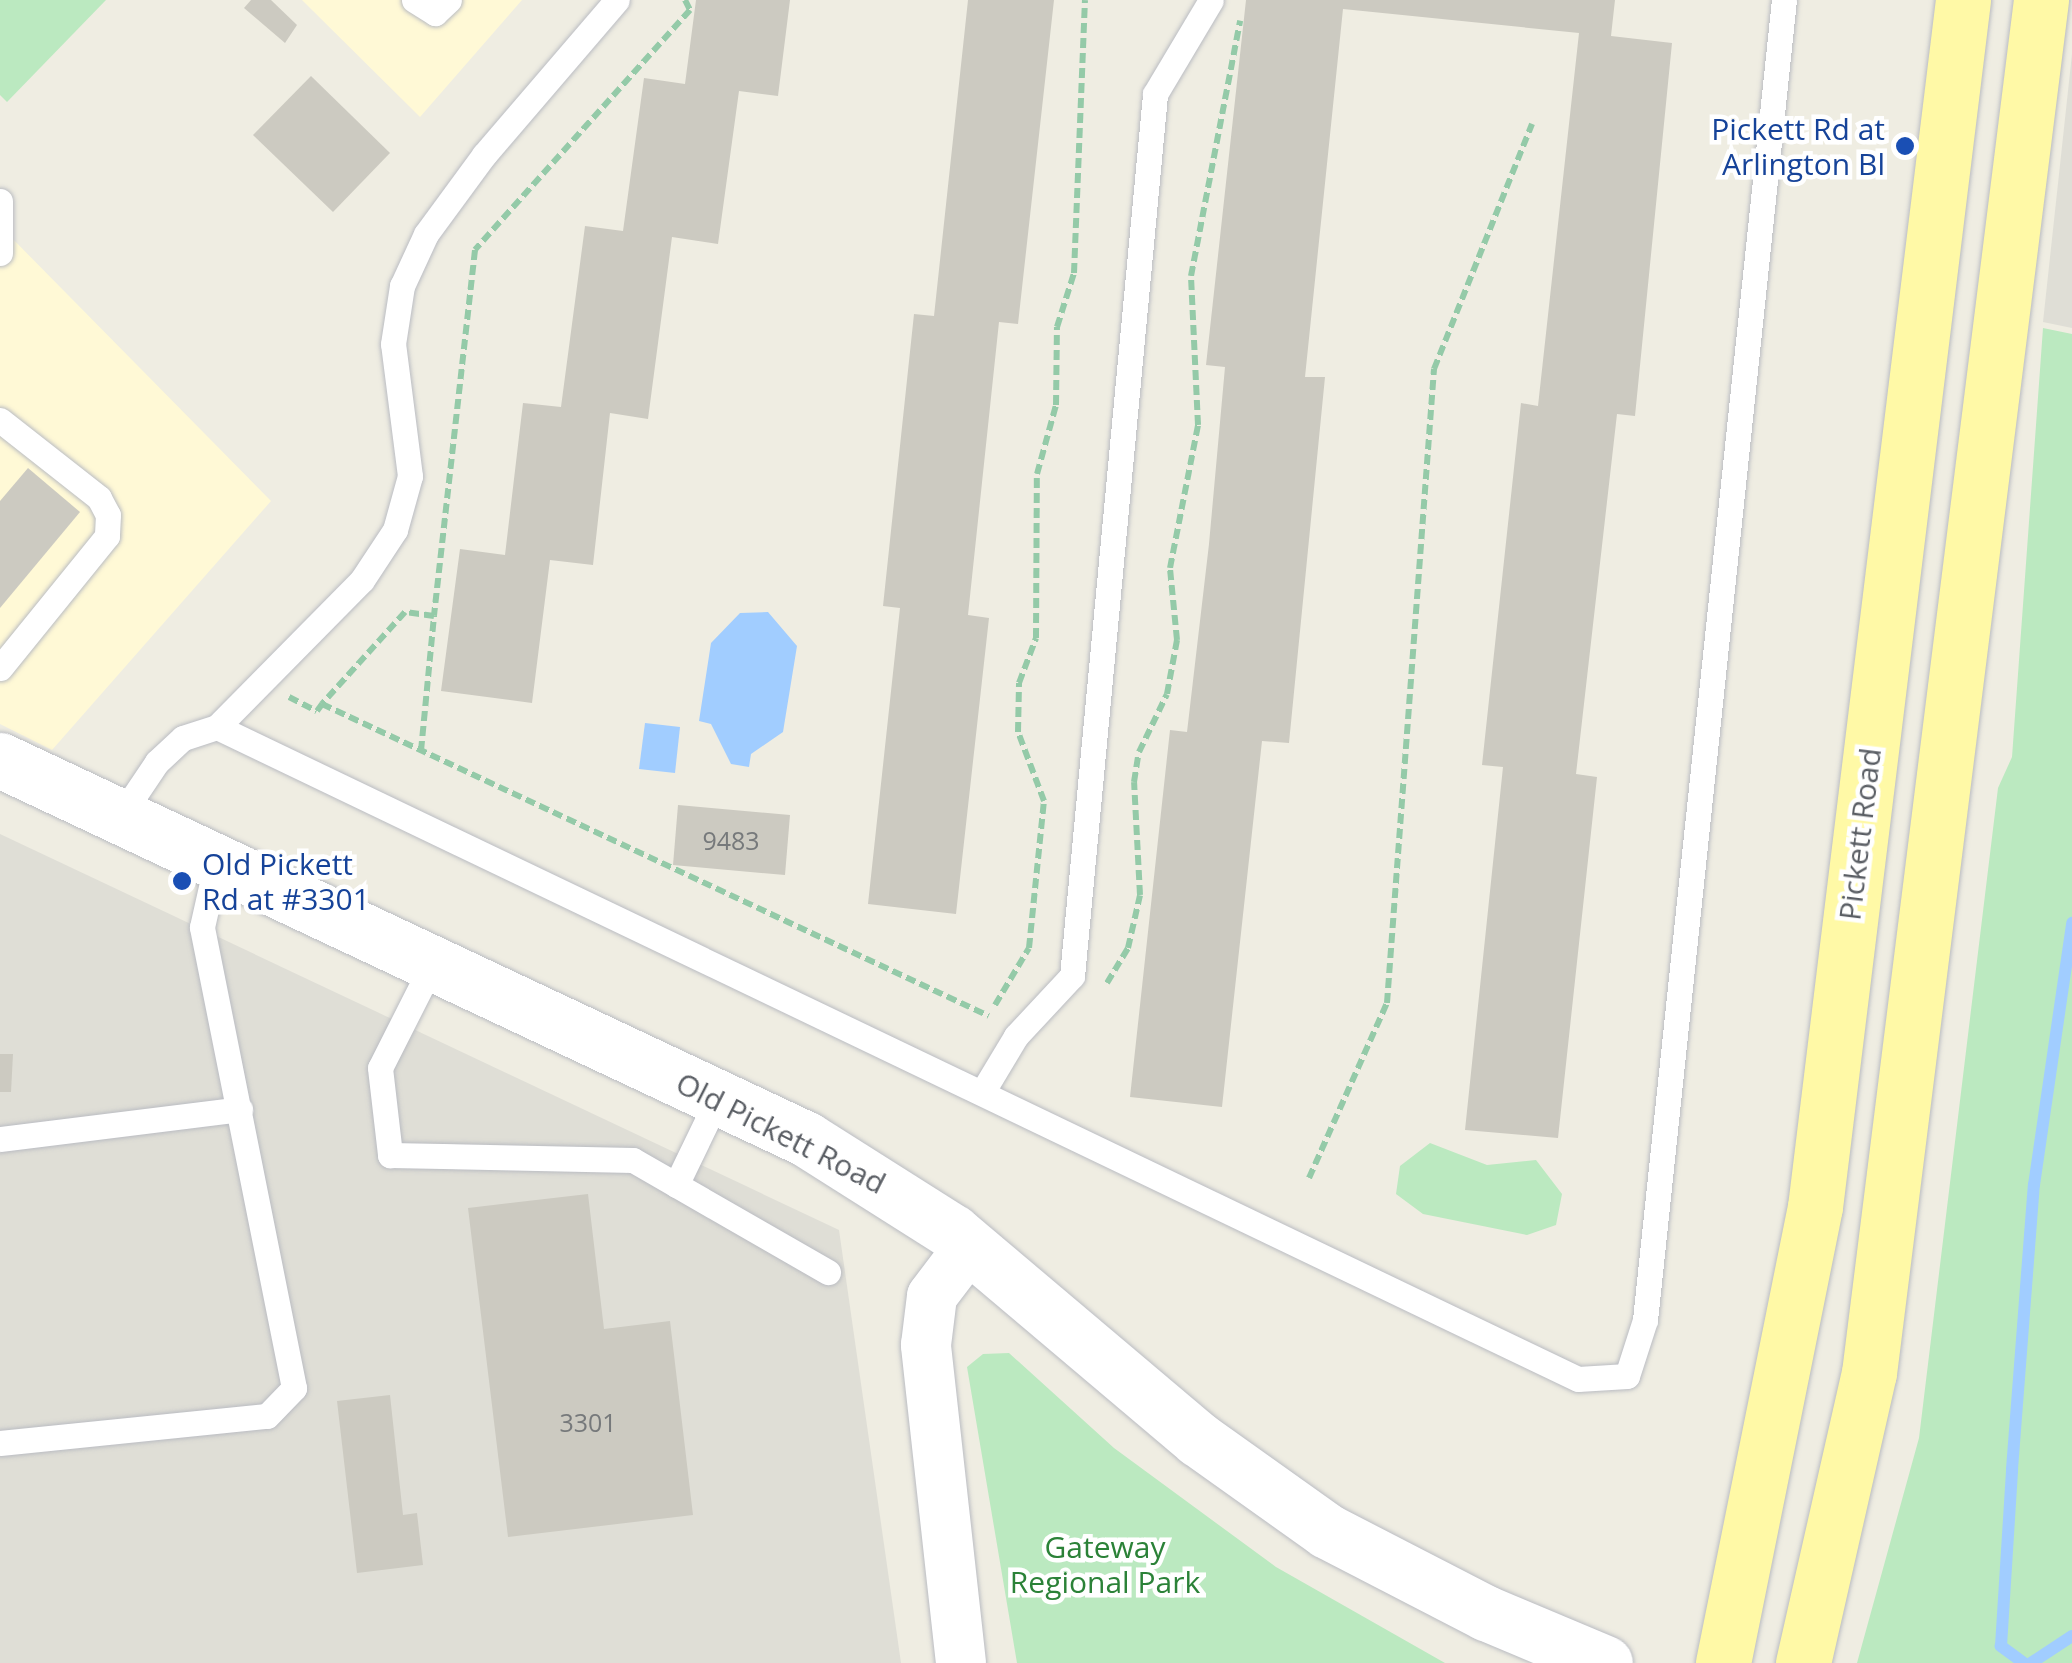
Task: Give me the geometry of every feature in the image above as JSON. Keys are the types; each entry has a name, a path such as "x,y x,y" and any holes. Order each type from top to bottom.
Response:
{"main road":[{"name":"Pickett Road","path":"1723,1663 1815,1207 1963,0"},
{"path":"1803,1663 1870,1373 2041,0"}],"street":[{"name":"Old Pickett Road","path":"0,760 118,820 718,1098 878,1181 970,1246 1198,1440 1327,1531 1486,1614 1605,1663"},
{"path":"961,1663 926,1345 932,1296 970,1246"}],"lane":[{"path":"414,0 435,13 449,0"},
{"path":"118,820 157,762 183,738 217,727 362,580 394,530 410,476 393,344 402,286 426,234 484,154 617,0"},
{"path":"983,1092 1016,1036 1072,976 1155,94 1212,0"},
{"path":"217,727 1578,1379 1627,1376 1645,1320 1784,0"},
{"path":"0,201 0,253"},
{"path":"0,420 44,450 108,514 106,536 0,668"},
{"path":"0,1443 266,1416 294,1388 202,927 216,865"},
{"path":"432,965 380,1068 390,1156 633,1160 828,1272"},
{"path":"676,1185 718,1098"},
{"path":"0,1139 240,1109"}],"path":[{"path":"422,750 475,250 690,10 685,0"},
{"path":"434,616 405,612 322,704 987,1019 1029,948 1044,801 1018,732 1019,683 1036,638 1037,474 1056,405 1057,327 1074,273 1084,0"},
{"path":"1103,989 1128,948 1140,896 1134,782 1139,752 1168,694 1177,640 1170,568 1198,426 1191,276 1242,5"},
{"path":"1309,1178 1387,1003 1434,369 1532,124"}],"shaded area":[{"path":"302,0 522,0 420,117"},
{"path":"2072,54 2072,328 2043,322"},
{"path":"0,226 271,501 52,750 0,724"},
{"path":"0,834 839,1230 901,1663 0,1663"}],"green space":[{"path":"0,0 106,0 7,102 0,95"},
{"path":"2043,328 2072,334 2072,1663 1857,1663 1919,1438 1998,788 2012,757"},
{"path":"1430,1143 1487,1165 1536,1160 1562,1194 1556,1225 1527,1235 1423,1214 1396,1194 1400,1166"},
{"name":"Gateway Regional Park","path":"1009,1353 1114,1448 1276,1567 1445,1663 1017,1663 967,1367 983,1354"}],"water":[{"path":"768,612 797,646 783,732 751,754 749,767 731,764 711,724 699,721 711,643 740,613"},
{"path":"645,723 680,727 675,773 639,769"}],"building":[{"path":"251,0 271,0 297,25 285,43 244,8"},
{"path":"696,0 790,0 778,96 739,91 718,244 672,237 648,419 610,413 593,565 550,560 532,703 441,691 460,549 505,555 523,403 561,407 585,226 623,231 644,78 685,84"},
{"path":"968,0 1054,0 1018,324 999,322 968,615 989,618 956,914 868,904 900,608 883,606 914,314 934,316"},
{"path":"1246,0 1615,0 1611,36 1672,43 1635,416 1617,414 1576,774 1597,777 1558,1138 1465,1130 1503,767 1482,765 1521,403 1538,406 1579,33 1343,9 1305,377 1325,377 1289,743 1262,741 1222,1107 1130,1097 1170,730 1187,732 1209,544 1225,367 1206,365"},
{"path":"311,76 390,153 333,212 253,135"},
{"path":"28,468 80,512 0,608 0,501"},
{"path":"678,805 790,815 785,875 673,865"},
{"path":"0,1054 13,1054 11,1092 0,1092"},
{"path":"588,1194 604,1329 670,1321 693,1515 508,1537 468,1208"},
{"path":"390,1395 403,1515 417,1513 423,1565 357,1573 337,1401"}],"waterway":[{"path":"2024,1663 2001,1646 2012,1469 2034,1185 2072,923"},
{"path":"2031,1663 2072,1636"}],"place":[{"name":"Pickett Rd at Arlington Bl","path":"1905,146"},
{"name":"Old Pickett Rd at #3301","path":"182,881"}]}
